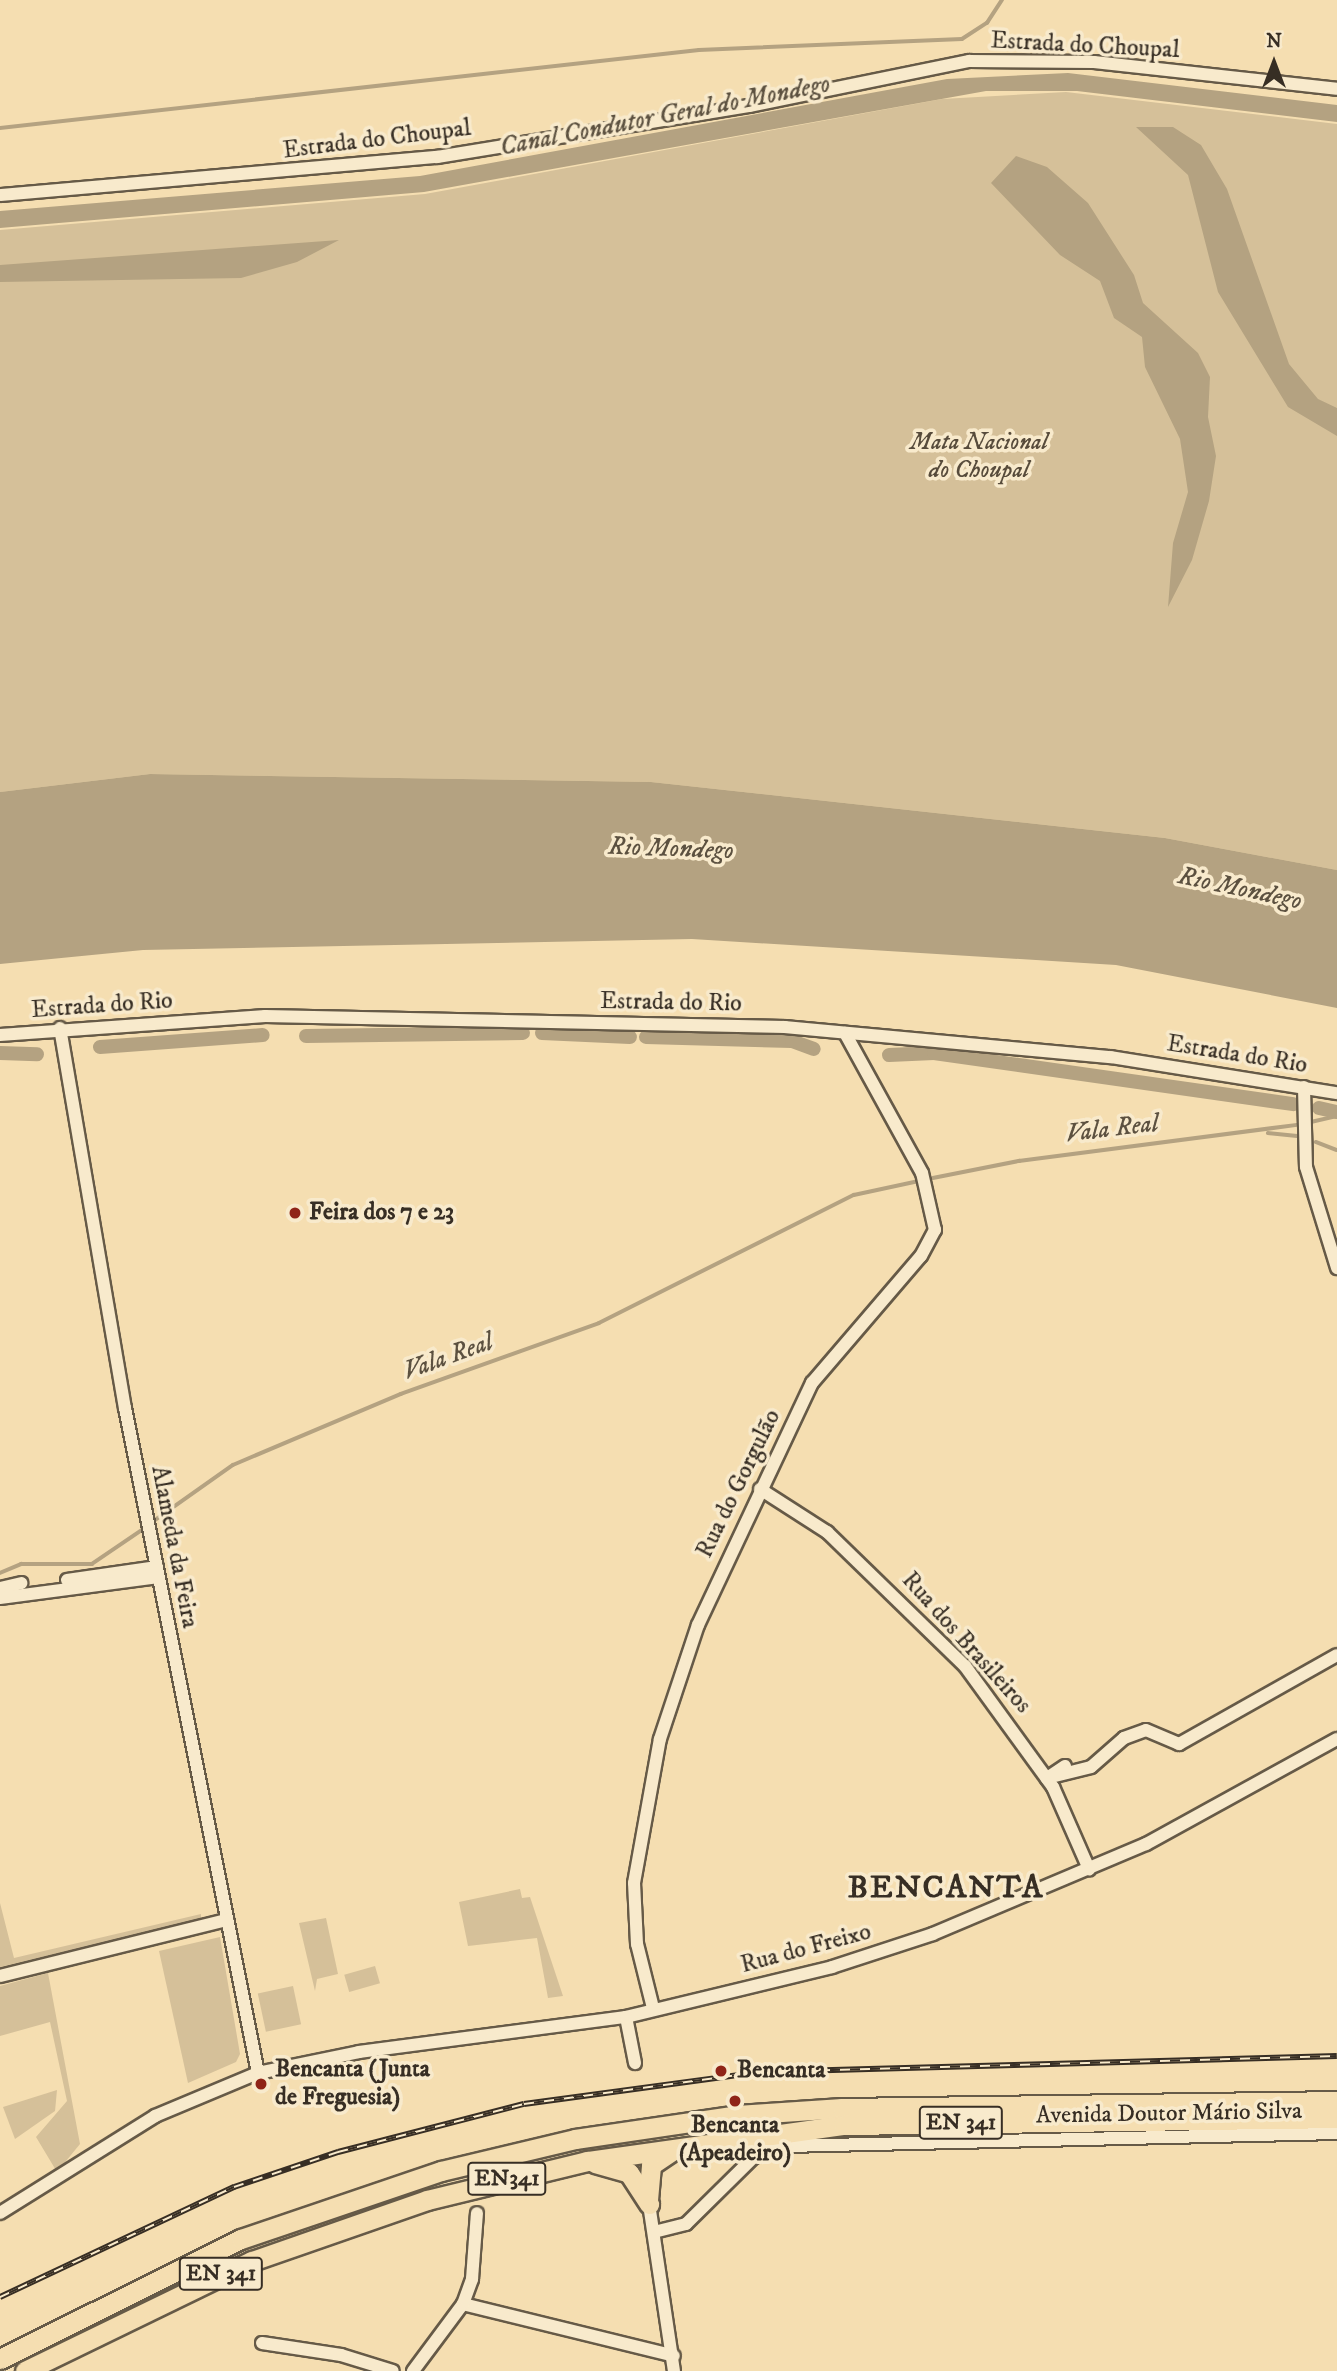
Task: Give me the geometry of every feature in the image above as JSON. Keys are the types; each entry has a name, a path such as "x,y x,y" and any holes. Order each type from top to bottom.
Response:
{"highway":[{"name":"EN 341","path":"0,2358 241,2239 441,2171 575,2139 737,2115 842,2108 1337,2101"},
{"name":"EN 341","path":"587,2161 685,2144 843,2125 1337,2118"},
{"path":"649,2204 651,2165 685,2144"},
{"path":"587,2161 629,2173 649,2204"},
{"name":"EN341","path":"427,2200 587,2161"},
{"name":"EN 341","path":"25,2371 177,2292 427,2200"}],"street":[{"name":"Estrada do Choupal","path":"0,195 437,157 749,106 969,61 1094,62 1337,89"},
{"name":"Estrada do Rio","path":"0,1035 60,1028 265,1016 845,1033 1111,1057 1337,1093"},
{"name":"Alameda da Feira","path":"60,1028 158,1572 258,2073"},
{"name":"Rua do Gorgulão","path":"653,2008 632,1900 653,1770 698,1625 760,1489 813,1383 921,1256 935,1230 922,1173 845,1033"},
{"path":"1304,1087 1306,1167 1337,1268"},
{"name":"Rua dos Brasileiros","path":"760,1489 827,1532 913,1611 1005,1713 1047,1779 1089,1869"},
{"path":"0,1588 158,1572"},
{"path":"0,1598 158,1572"},
{"path":"1047,1779 1091,1767 1124,1738 1146,1730 1179,1744 1337,1655"},
{"name":"Rua do Freixo","path":"0,2213 155,2116 258,2073 578,2021 626,2017 653,2008 832,1967 933,1934 1089,1869 1337,1739"},
{"path":"1047,1779 1065,1766"},
{"path":"0,1976 227,1920"},
{"path":"626,2017 635,2063"},
{"name":"Avenida Doutor Mário Silva","path":"654,2232 692,2220 754,2157 786,2146 1337,2133"},
{"path":"649,2204 674,2356 674,2371"},
{"path":"413,2371 463,2304 472,2279 477,2213"},
{"path":"463,2304 674,2356"},
{"path":"262,2343 341,2354 393,2371"}],"green space":[{"name":"Mata Nacional do Choupal","path":"1066,92 1337,124 1337,870 1165,838 651,782 150,774 0,792 0,230 425,194 942,99"},
{"path":"520,1889 522,1898 530,1897 563,1996 548,1998 537,1938 468,1946 459,1902"},
{"path":"0,1903 14,1958 201,1914 201,1919 0,1967"},
{"path":"326,1918 338,1974 317,1979 315,1991 299,1923"},
{"path":"220,1937 240,2054 236,2062 188,2083 159,1951"},
{"path":"375,1966 380,1983 349,1992 344,1975"},
{"path":"48,1973 80,2144 57,2172 36,2137 67,2101 50,2022 0,2036 0,1986"},
{"path":"293,1986 301,2024 266,2032 258,1993"},
{"path":"57,2090 55,2111 15,2139 3,2107"}],"water":[{"name":"Canal Condutor Geral do Mondego","path":"1068,73 1337,105 1337,122 1077,91 986,91 424,192 0,228 0,211 420,176 947,79"},
{"path":"1136,127 1173,127 1201,145 1227,189 1289,364 1318,399 1337,408 1337,436 1288,407 1218,292 1188,175"},
{"path":"1016,156 1047,167 1088,203 1134,275 1143,303 1198,353 1210,377 1208,417 1216,456 1209,501 1192,560 1168,607 1173,543 1188,492 1180,439 1145,367 1142,337 1114,318 1100,281 1060,255 991,183"},
{"path":"339,240 297,262 241,278 0,282 0,265"},
{"name":"Rio Mondego","path":"150,774 651,782 1165,838 1337,870 1337,1008 1116,965 692,939 143,950 0,964 0,792"}],"waterway":[{"path":"0,128 699,50 962,39 987,23 1002,0"},
{"path":"306,1036 523,1033"},
{"path":"542,1033 630,1037"},
{"path":"100,1047 263,1035"},
{"path":"646,1037 792,1041 814,1049"},
{"path":"0,1053 37,1054"},
{"path":"889,1055 934,1053 1293,1104"},
{"path":"1319,1108 1337,1112"},
{"name":"Vala Real","path":"1311,1122 1337,1116"},
{"name":"Vala Real","path":"933,1178 1019,1161 1297,1125"},
{"path":"1268,1133 1297,1136"},
{"path":"1316,1142 1337,1150"},
{"name":"Vala Real","path":"151,1523 233,1465 401,1394 599,1323 854,1195 919,1181"},
{"name":"Vala Real","path":"0,1573 21,1564 92,1564 145,1528"}],"railway":[{"path":"0,2297 234,2187 338,2152 524,2104 760,2072 1337,2056"}],"place":[{"name":"Feira dos 7 e 23","path":"295,1213"},
{"name":"Bencanta","path":"721,2071"},
{"name":"Bencanta (Junta de Freguesia)","path":"261,2084"},
{"name":"Bencanta (Apeadeiro)","path":"735,2101"}],"district":[{"name":"BENCANTA","path":"946,1888"}]}
